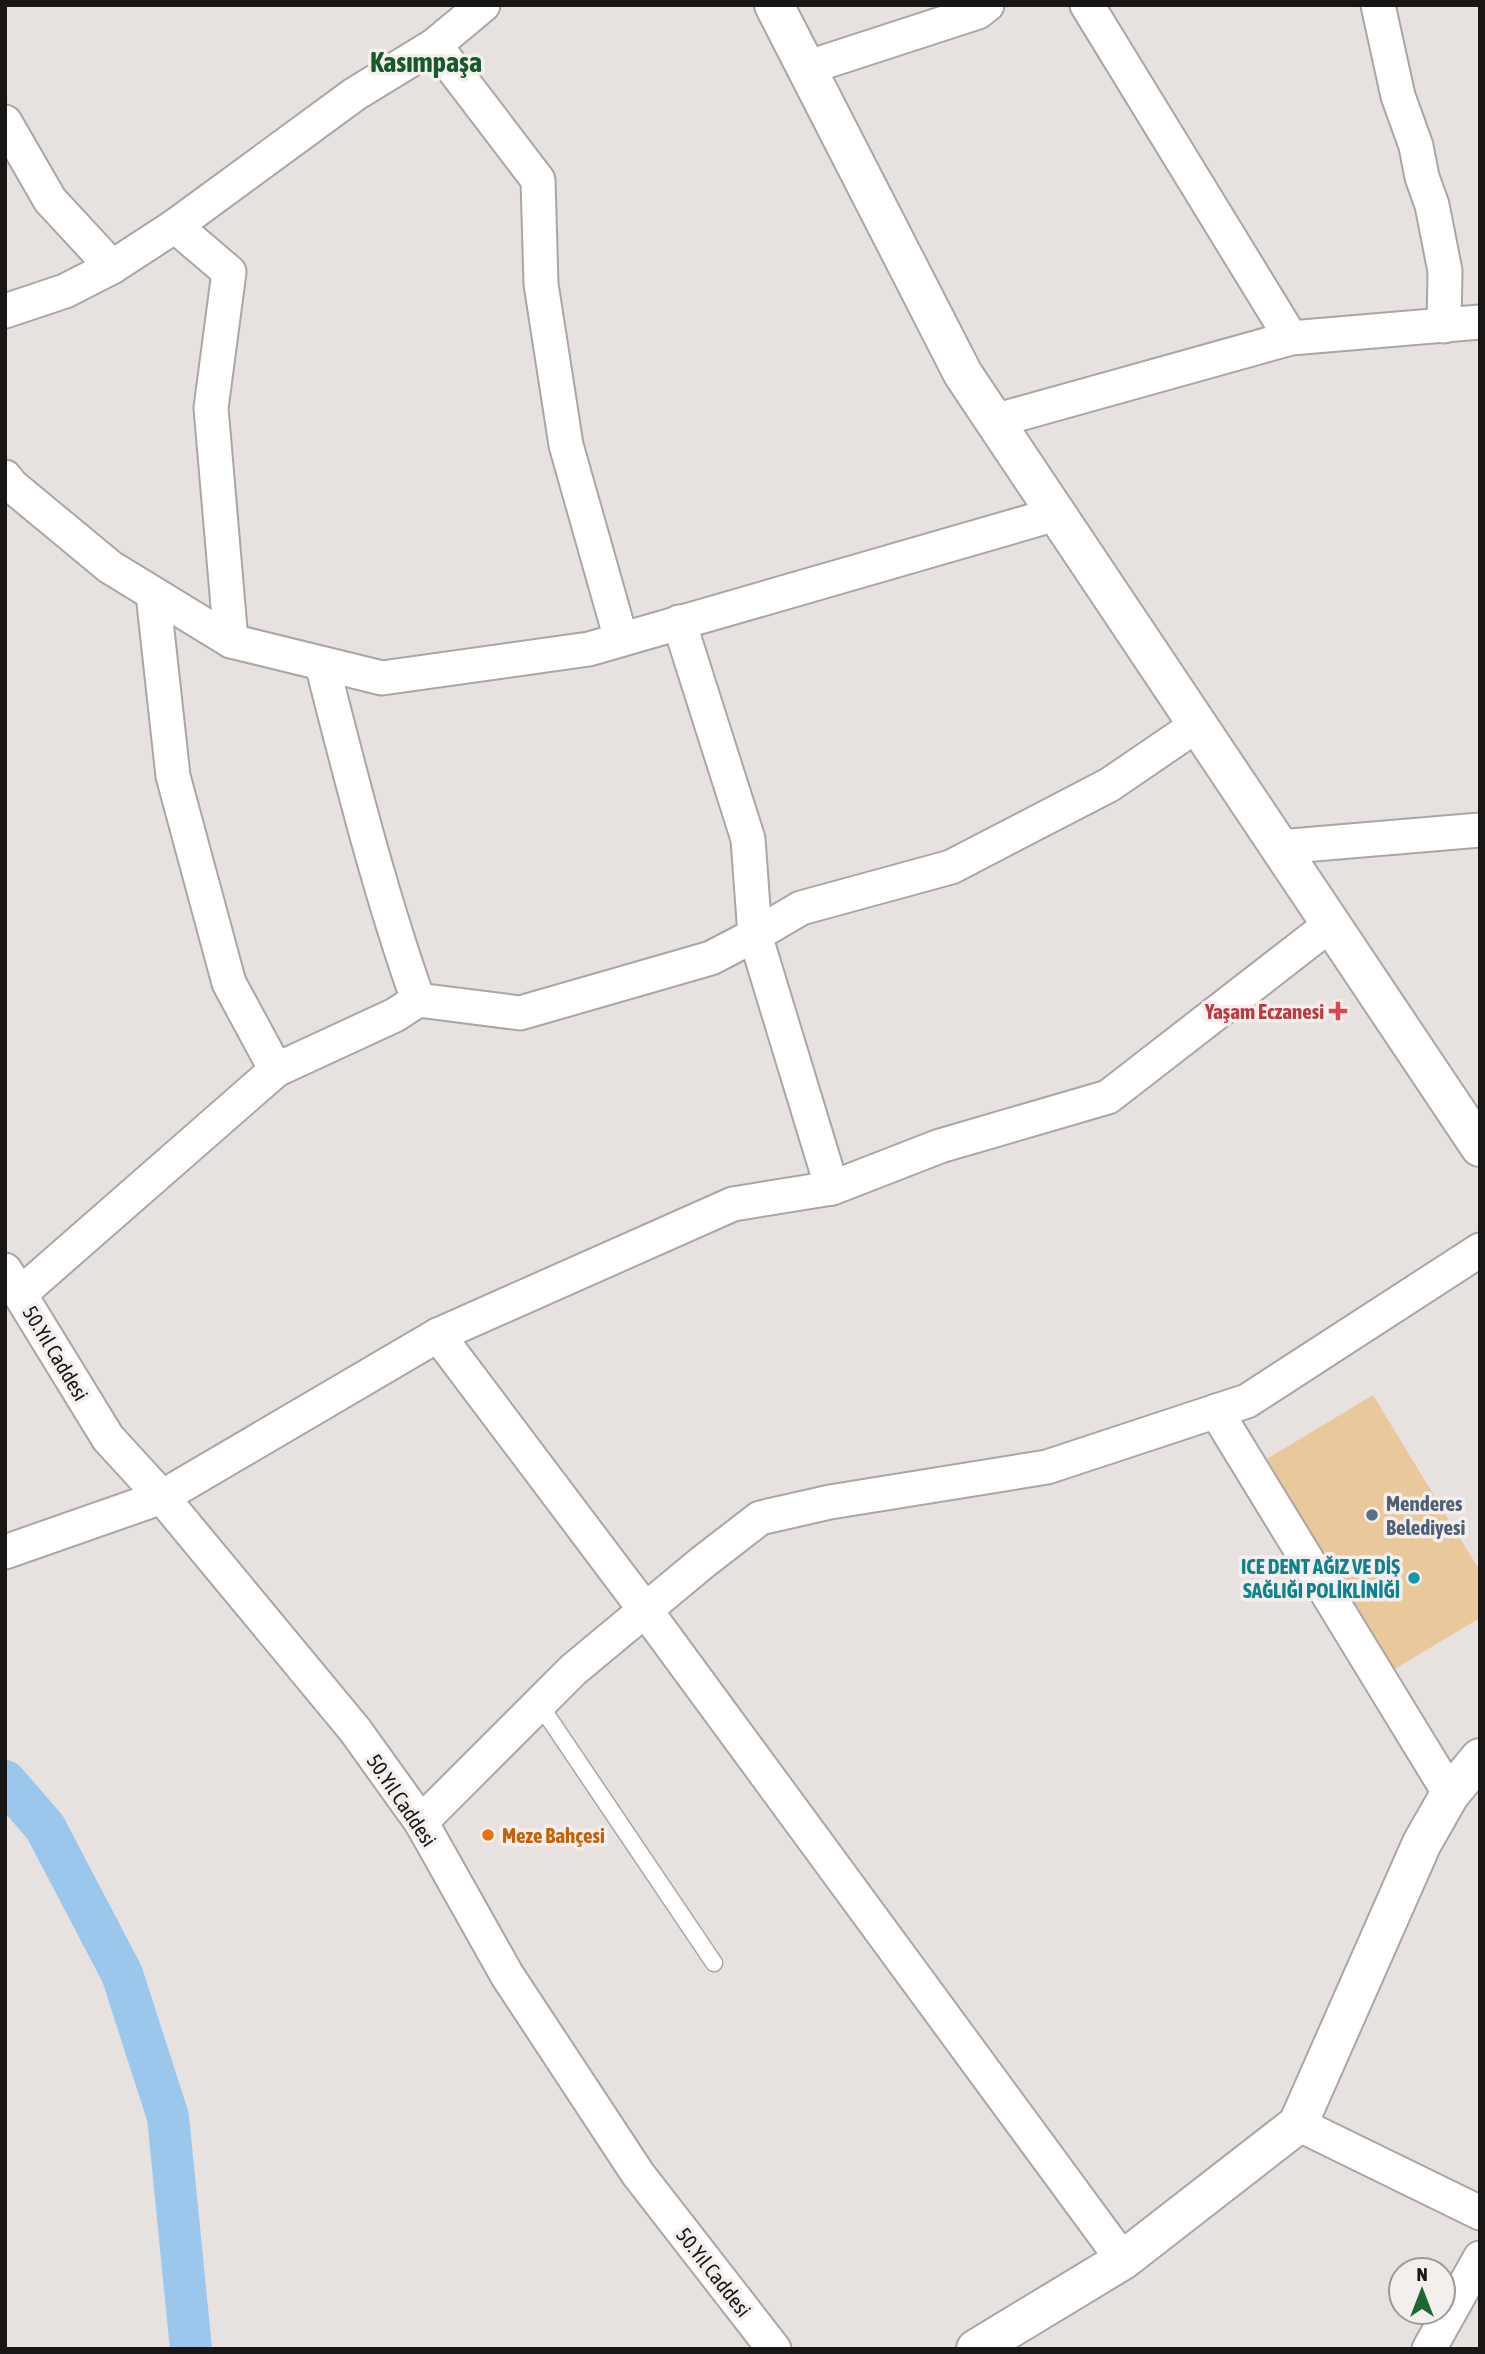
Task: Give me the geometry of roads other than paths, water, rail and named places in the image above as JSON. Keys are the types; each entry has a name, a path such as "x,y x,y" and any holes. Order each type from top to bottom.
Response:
{"main road":[{"path":"774,5 963,374 1480,1147"},
{"path":"976,2349 1123,2260 1298,2124 1422,1843 1450,1794 1480,1758"}],"street":[{"path":"5,310 65,290 112,267 175,226 355,94 435,45 483,5"},
{"path":"806,68 978,12 987,5"},
{"path":"1087,5 1292,338"},
{"path":"1378,5 1398,96 1416,146 1422,177 1432,205 1445,271 1444,326"},
{"path":"435,45 538,180 541,284 566,444 621,639"},
{"path":"5,122 50,200 112,267"},
{"path":"175,226 229,272 211,408 231,641"},
{"path":"994,421 1292,338 1480,323"},
{"path":"5,477 11,485 110,567 231,641 382,678 589,649 1056,514"},
{"path":"153,594 176,789 229,983 276,1070"},
{"path":"679,622 748,839 755,935 832,1188"},
{"path":"322,664 360,811 402,957 418,1000"},
{"path":"12,1282 276,1070 395,1015 418,1000 520,1013 711,958 801,908 951,867 1109,785 1197,725"},
{"path":"1279,847 1480,830"},
{"path":"5,1552 162,1497 438,1335 733,1204 832,1188 940,1146 1108,1097 1331,924"},
{"path":"421,1822 573,1670 760,1518 830,1502 1046,1467 1247,1401 1480,1250"},
{"name":"50.Yıl Caddesi","path":"12,1282 108,1438 162,1497 355,1730 421,1822 507,1975 638,2174 774,2349"},
{"path":"438,1335 646,1611 1123,2260"},
{"path":"1216,1411 1450,1794"},
{"path":"1298,2124 1480,2213"},
{"path":"1429,2349 1480,2258"}],"lane":[{"path":"540,1704 714,1963"}],"waterway":[{"path":"5,1781 45,1827 122,1974 168,2117 191,2349"}],"place":[{"name":"Yaşam Eczanesi","path":"1338,1011"},
{"name":"Menderes Belediyesi","path":"1372,1515"},
{"name":"ICE DENT AĞIZ VE DİŞ SAĞLIĞI POLİKLİNİĞİ","path":"1414,1578"},
{"name":"Meze Bahçesi","path":"488,1835"}],"district":[{"name":"Kasımpaşa","path":"426,62"}]}
